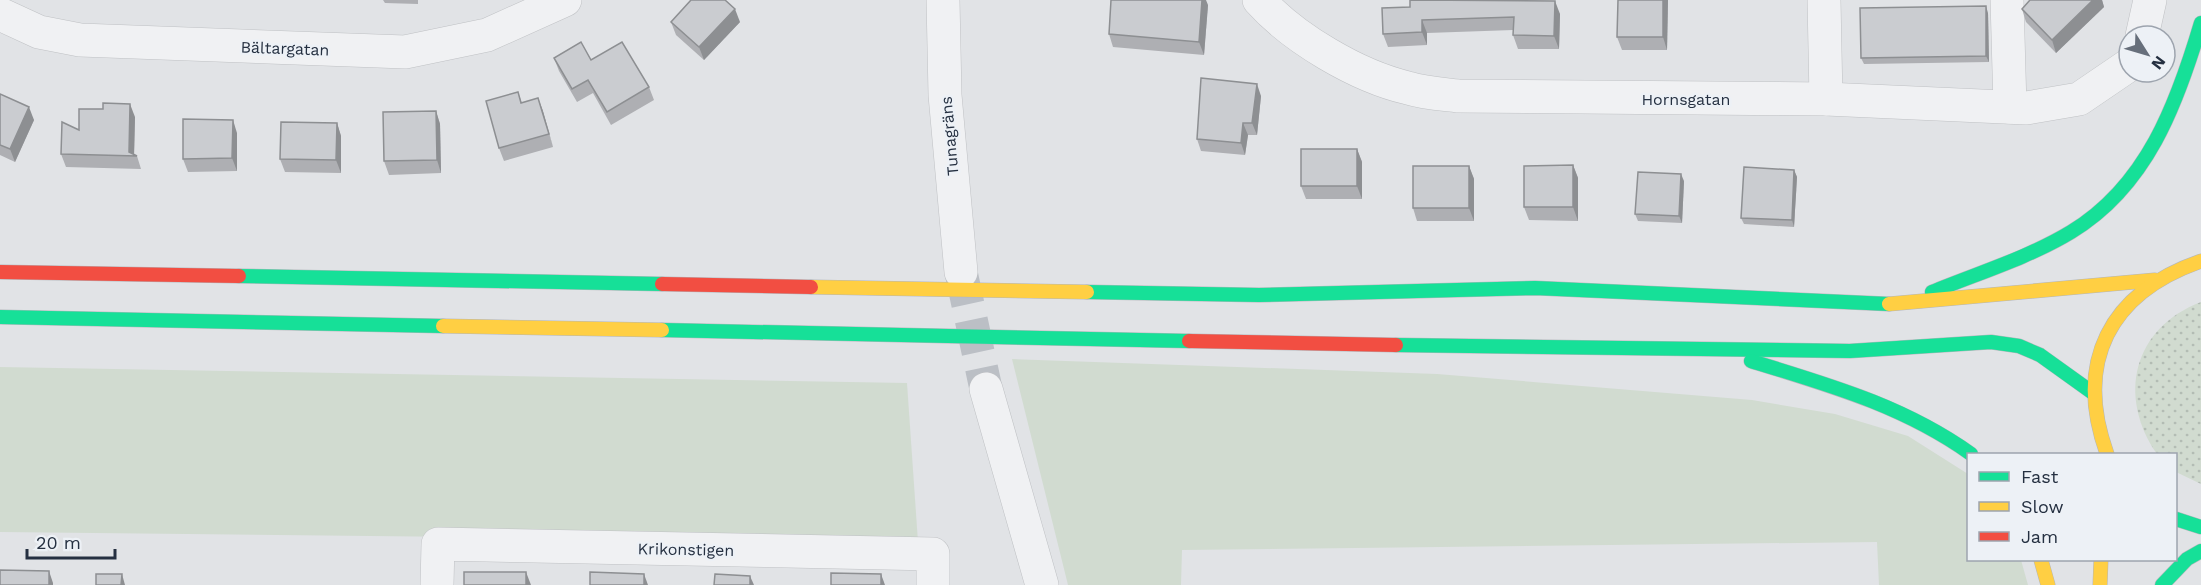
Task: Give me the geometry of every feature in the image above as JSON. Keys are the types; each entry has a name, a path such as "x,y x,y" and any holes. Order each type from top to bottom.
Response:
{"highway":[{"path":"1903,305 2071,232 2106,207 2133,181 2153,151 2173,109 2201,23"},
{"path":"2105,452 2094,412 2093,393 2095,371 2110,329 2122,310 2156,280 2173,270 2201,261"},
{"path":"0,272 1259,294 1536,288 1903,305 2156,280"},
{"path":"0,317 1718,351 1851,351 1991,342 2019,346 2040,355 2093,393"},
{"path":"1718,351 1865,396 1922,421 1970,453"},
{"path":"2177,520 2201,527"},
{"path":"2162,585 2187,559 2201,550"},
{"path":"2041,561 2048,585"},
{"path":"2100,585 2101,561"}],"street":[{"name":"Bältargatan","path":"0,14 39,32 80,40 405,52 487,35 565,0"},
{"name":"Tunagräns","path":"943,0 945,95 961,272"},
{"name":"Hornsgatan","path":"1259,0 1275,19 1347,65 1407,88 1458,96 1826,99 2026,108 2079,99 2117,73"},
{"path":"1824,0 1826,99"},
{"path":"2007,0 2010,107"},
{"path":"2145,24 2150,0"},
{"path":"986,389 1042,585"},
{"name":"Krikonstigen","path":"437,585 438,544 933,569"}],"shaded area":[{"path":"2201,302 2201,484 2177,472 2177,453 2156,453 2145,432 2137,409 2135,387 2138,366 2147,346 2160,329 2178,314"},
{"path":"1012,359 1437,374 1752,400 1835,414 1908,436 1967,473 1967,561 2021,561 2028,585 1879,585 1877,542 1182,550 1181,585 1068,585"},
{"path":"0,367 907,383 918,542 0,532"}],"building":[{"path":"691,0 725,0 735,9 699,47 671,22"},
{"path":"1111,0 1202,0 1199,42 1109,34"},
{"path":"1410,0 1555,1 1554,36 1513,35 1514,17 1422,20 1422,32 1383,34 1382,8 1410,7"},
{"path":"1618,0 1663,0 1663,37 1617,37"},
{"path":"2030,0 2093,0 2052,40 2022,9"},
{"path":"1986,6 1986,56 1861,58 1860,8"},
{"path":"581,42 591,60 622,42 649,87 607,112 588,80 572,89 554,58"},
{"path":"1201,78 1257,84 1252,123 1243,123 1241,143 1197,139"},
{"path":"518,92 521,103 538,98 549,134 499,148 486,101"},
{"path":"0,94 29,107 10,149 0,145"},
{"path":"103,103 130,104 129,152 137,156 61,154 62,122 79,130 79,109 103,109"},
{"path":"436,111 437,160 384,161 383,112"},
{"path":"183,119 233,120 232,158 183,159"},
{"path":"281,122 337,123 336,160 280,159"},
{"path":"1301,149 1357,149 1357,186 1301,186"},
{"path":"1573,165 1573,207 1524,207 1524,166"},
{"path":"1413,166 1469,166 1469,208 1413,208"},
{"path":"1744,167 1794,170 1792,220 1741,218"},
{"path":"1638,172 1681,174 1679,216 1635,214"},
{"path":"0,570 49,571 49,585 0,585"},
{"path":"464,572 526,572 526,585 464,585"},
{"path":"590,572 644,574 644,585 590,585"},
{"path":"831,573 881,574 881,585 831,585"},
{"path":"96,574 122,574 121,585 96,585"},
{"path":"715,574 750,576 750,585 714,585"}],"tunnel":[{"path":"961,272 986,389"}],"traffic: fast":[{"path":"1932,292 2055,241 2097,213 2120,191 2156,141 2181,83 2201,23"},
{"path":"239,276 662,284"},
{"path":"1087,292 1259,295 1535,288 1889,304"},
{"path":"0,317 443,326"},
{"path":"662,330 1189,341"},
{"path":"1396,345 1850,351 1991,342 2019,346 2040,355 2093,393"},
{"path":"1751,361 1865,398 1946,437 1970,453"},
{"path":"2177,519 2201,527"},
{"path":"2162,585 2187,559 2201,551"}],"traffic: slow":[{"path":"2107,453 2098,421 2095,390 2098,361 2107,335 2122,312 2143,292 2169,275 2201,261"},
{"path":"1889,304 2155,280"},
{"path":"811,287 1087,292"},
{"path":"443,326 662,330"},
{"path":"2041,561 2048,585"},
{"path":"2100,585 2101,561"}],"traffic: jam":[{"path":"0,272 239,276"},
{"path":"662,284 811,287"},
{"path":"1189,341 1396,345"}]}
